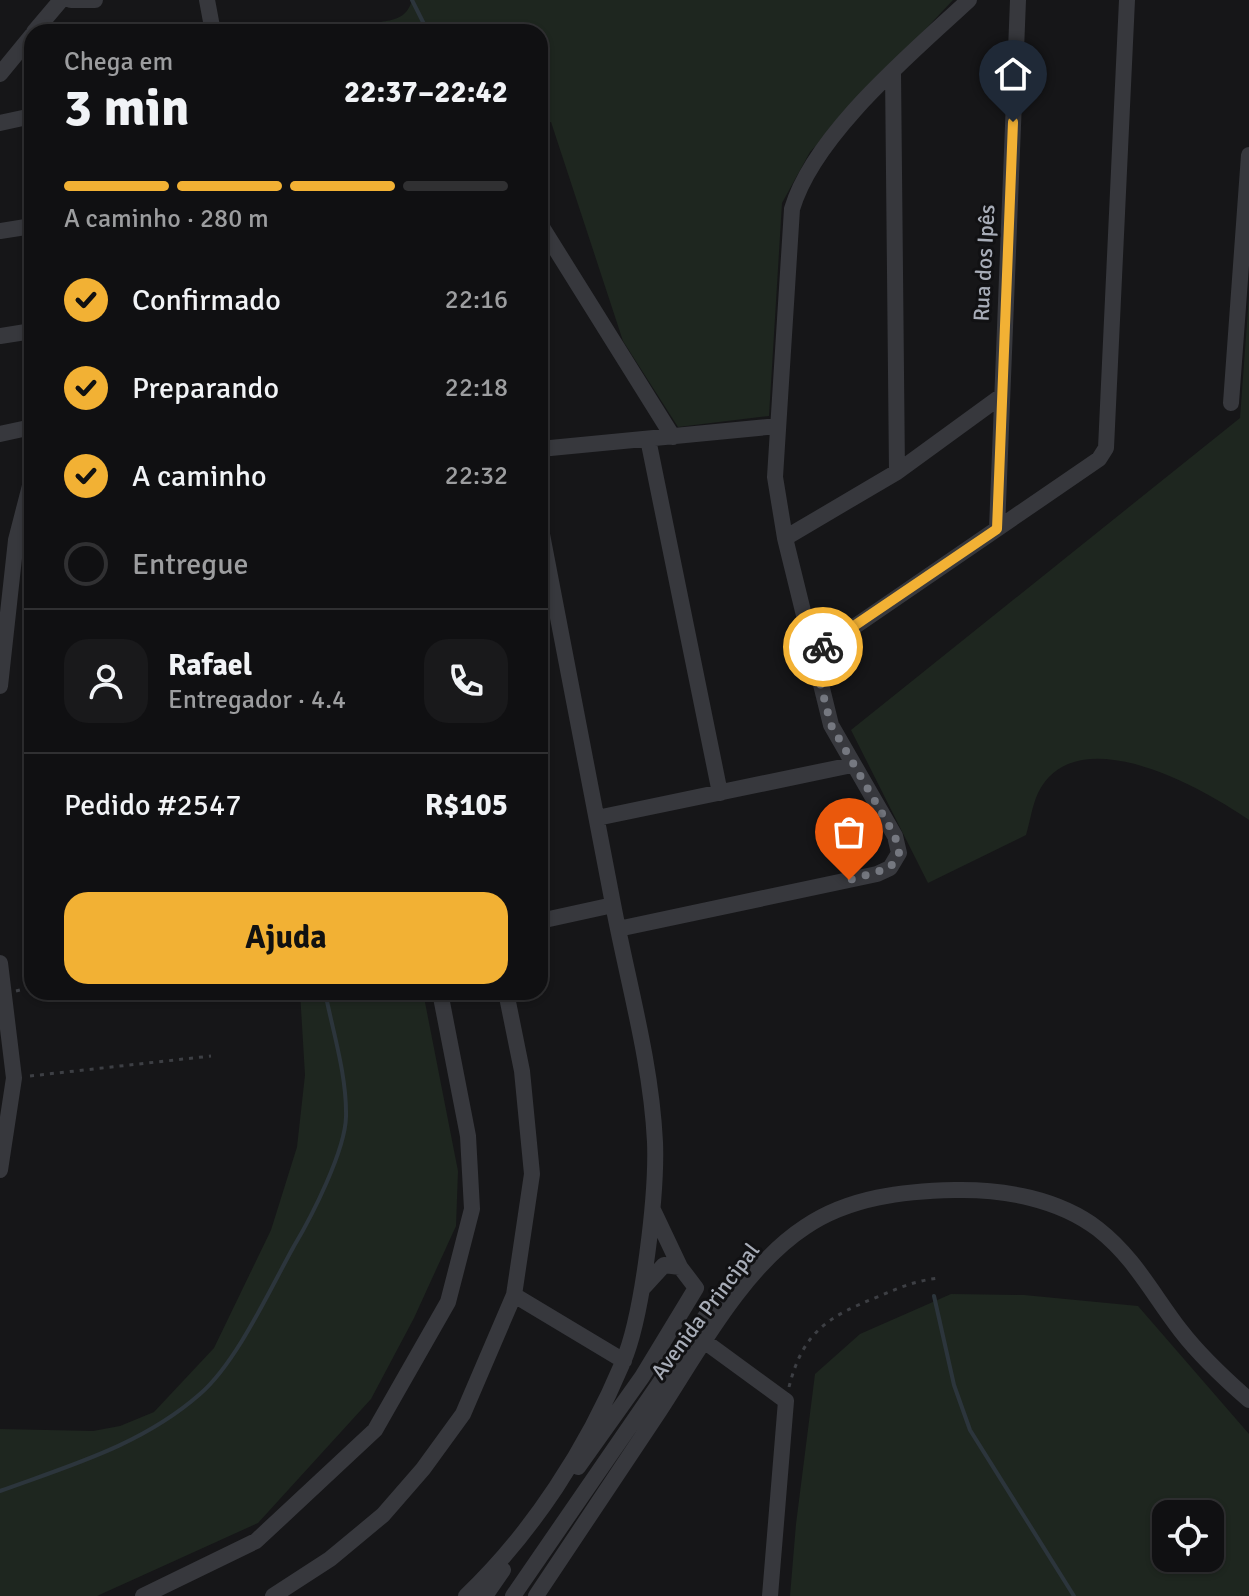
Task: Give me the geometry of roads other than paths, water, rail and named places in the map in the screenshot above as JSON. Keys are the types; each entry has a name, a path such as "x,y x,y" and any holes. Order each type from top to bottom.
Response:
{"street":[{"path":"41,24 61,0"},
{"path":"71,0 95,0"},
{"path":"207,0 212,24"},
{"path":"618,929 890,868 899,853 895,836 831,725 785,538 775,477 792,209 799,186 817,156 893,72 969,0"},
{"name":"Rua dos Ipês","path":"997,529 1018,0"},
{"path":"813,655 1099,459 1106,448 1127,0"},
{"path":"2,70 24,44"},
{"path":"893,72 897,472"},
{"path":"0,123 24,118"},
{"path":"1231,403 1249,155"},
{"path":"0,231 24,227"},
{"path":"548,237 673,437"},
{"path":"0,336 24,332"},
{"path":"785,538 897,472 1000,397"},
{"path":"548,448 778,426"},
{"path":"0,434 24,429"},
{"path":"648,439 720,793"},
{"path":"0,686 8,541 24,499"},
{"path":"466,1596 504,1560 565,1475 624,1361 641,1291 651,1205 655,1144 650,1093 548,565"},
{"path":"597,818 852,765"},
{"path":"548,919 613,905"},
{"path":"0,1170 7,1079 1,970"},
{"path":"143,1596 256,1541 375,1430 448,1302 472,1209 468,1136 442,1000"},
{"path":"279,1595 372,1524 423,1469 463,1414 514,1295 532,1174 524,1086 508,1000"},
{"name":"Avenida Principal","path":"536,1596 602,1483 765,1261 806,1226 856,1204 897,1192 976,1189 1053,1203 1096,1228 1135,1262 1181,1331 1218,1372 1249,1400"},
{"path":"485,1596 642,1377 696,1288 680,1267 651,1205"},
{"path":"513,1596 602,1483 659,1387 723,1291 765,1261"},
{"path":"641,1291 664,1265 680,1267"},
{"path":"514,1295 624,1361"},
{"path":"704,1341 786,1401 770,1596"},
{"path":"642,1377 659,1387"}],"waterway":[{"path":"412,0 424,24"},
{"path":"0,1491 105,1452 154,1427 200,1394 240,1344 318,1201 340,1147 346,1117 344,1086 327,1000"},
{"path":"934,1296 954,1385 970,1430 1074,1596"}]}
